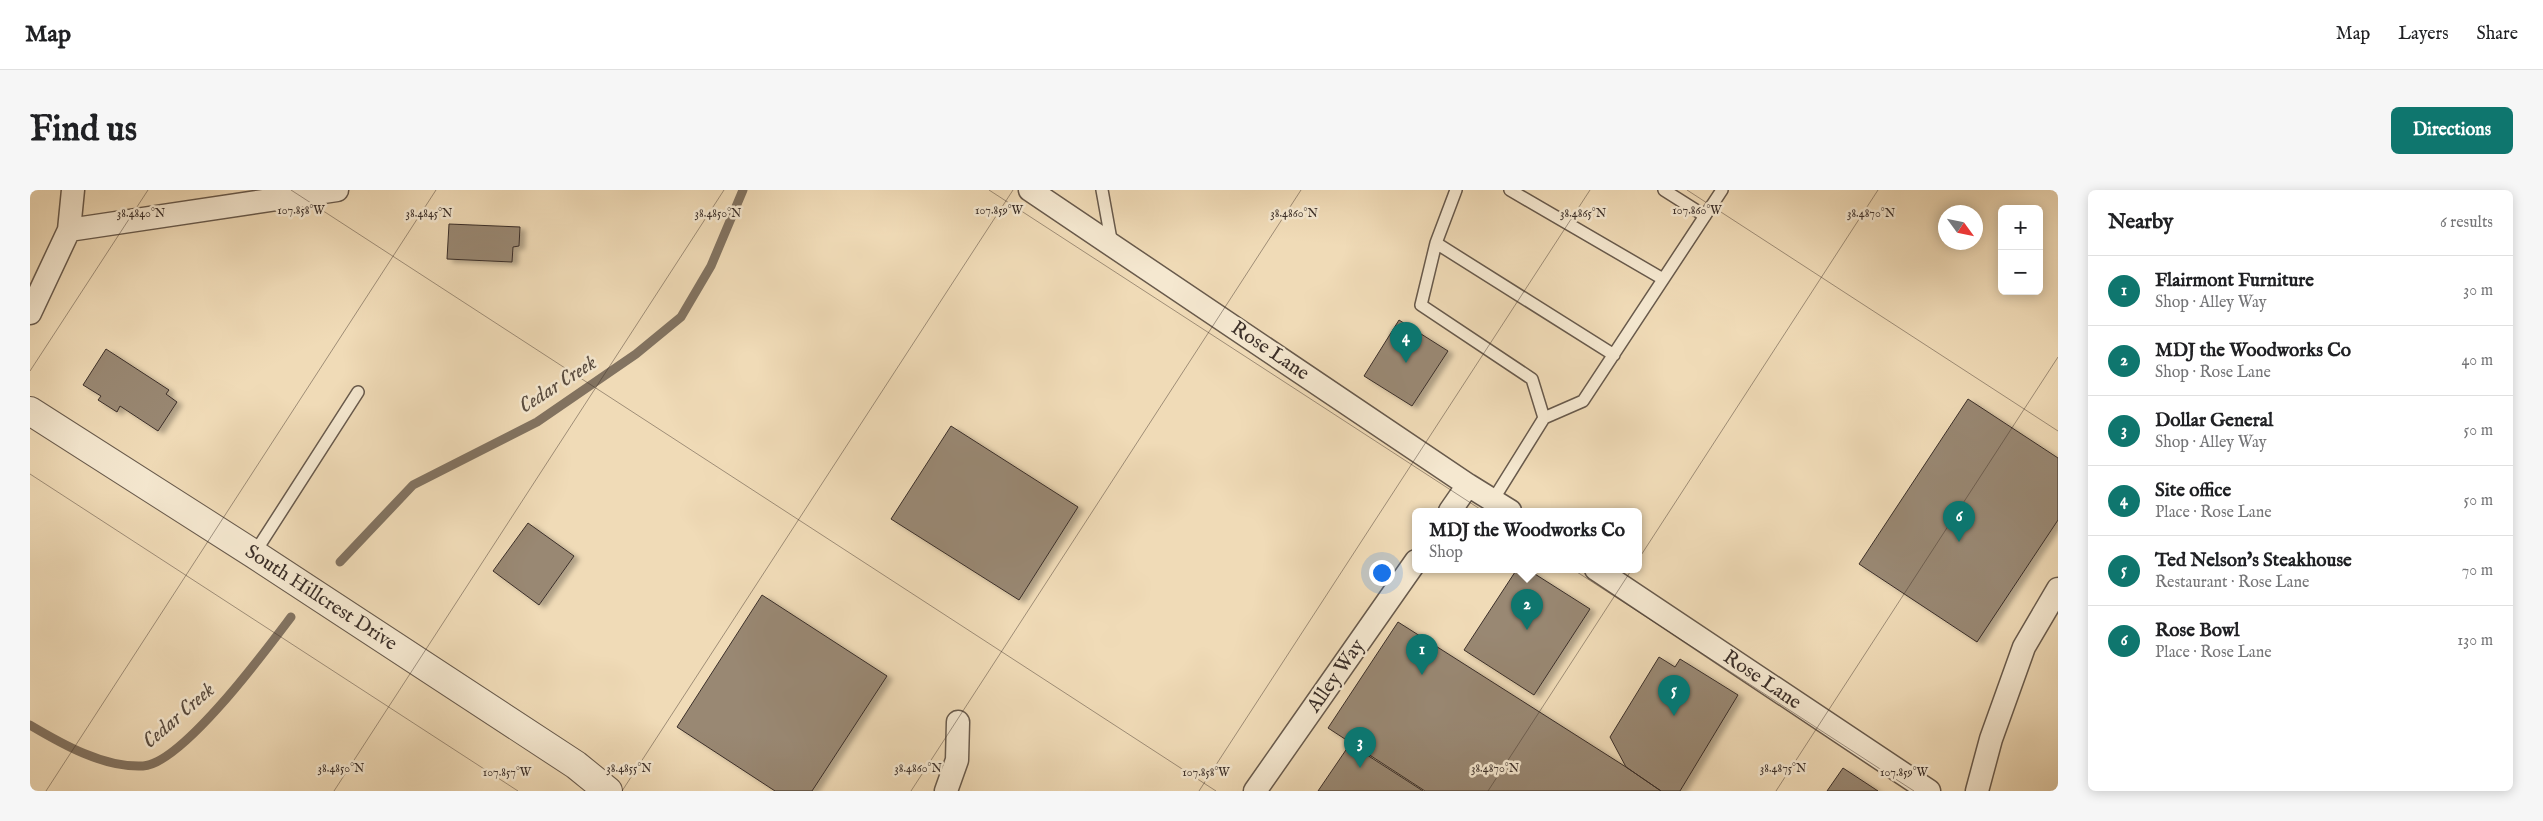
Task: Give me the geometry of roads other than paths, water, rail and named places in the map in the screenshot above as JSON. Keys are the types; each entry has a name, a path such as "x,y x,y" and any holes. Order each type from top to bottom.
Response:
{"street":[{"path":"30,313 69,230 73,190"},
{"path":"69,230 338,190"},
{"name":"Rose Lane","path":"1030,190 1468,486 1501,506"},
{"name":"South Hillcrest Drive","path":"30,411 254,554 576,764 607,791"},
{"path":"1452,508 1468,486"},
{"name":"Alley Way","path":"1256,791 1412,567"},
{"name":"Rose Lane","path":"1602,573 1929,791"},
{"path":"1977,791 1991,739 2024,647 2058,589"},
{"path":"946,791 957,760 958,722"}],"lane":[{"path":"1102,190 1112,245"},
{"path":"1456,190 1436,242 1421,306 1532,380 1544,418"},
{"path":"1510,190 1663,279"},
{"path":"1664,190 1705,216"},
{"path":"1501,506 1544,418 1583,401 1722,190"},
{"path":"1436,242 1614,355"},
{"path":"254,554 358,392"}],"waterway":[{"name":"Cedar Creek","path":"340,562 413,485 537,422 636,354 681,317 711,266 743,190"},
{"name":"Cedar Creek","path":"30,725 70,747 113,763 143,766 160,760 179,747 222,703 291,617"}],"place":[{"name":"Site office","path":"1406,363"},
{"name":"Rose Bowl","path":"1959,542"},
{"name":"MDJ the Woodworks Co","path":"1527,630"},
{"name":"Flairmont Furniture","path":"1422,675"},
{"name":"Ted Nelson's Steakhouse","path":"1674,716"},
{"name":"Dollar General","path":"1360,768"}]}
